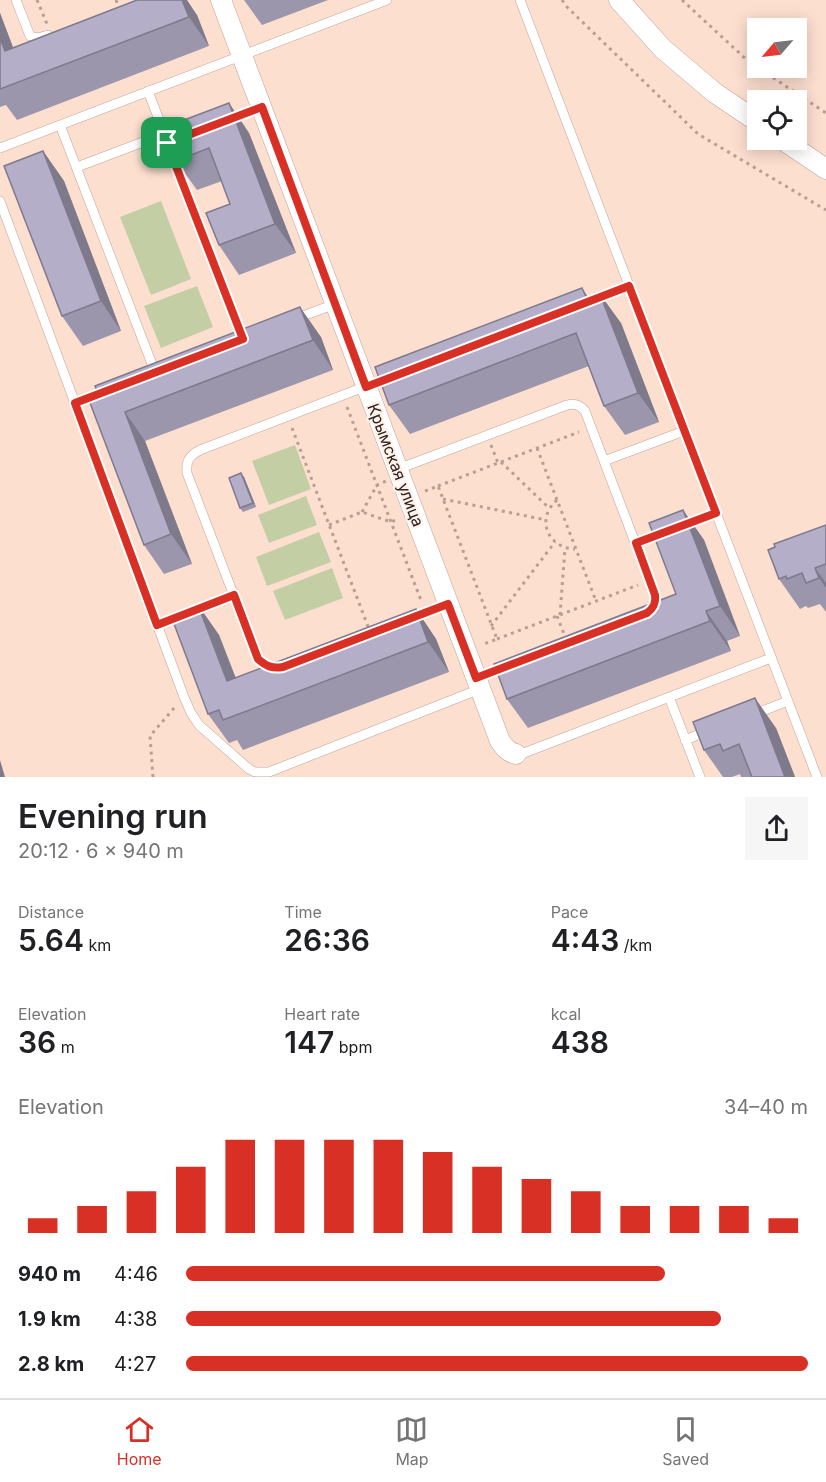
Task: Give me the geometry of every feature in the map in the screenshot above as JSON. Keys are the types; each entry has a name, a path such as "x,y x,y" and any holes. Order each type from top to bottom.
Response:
{"street":[{"name":"Крымская улица","path":"221,0 500,741 510,752 516,753"},
{"path":"620,0 663,48 715,93 747,115"},
{"path":"798,150 826,169"}],"lane":[{"path":"16,0 30,36 38,38 60,30"},
{"path":"0,148 387,0"},
{"path":"520,0 817,777"},
{"path":"148,91 243,339"},
{"path":"220,123 262,107"},
{"path":"60,124 155,372"},
{"path":"77,167 166,138 178,139"},
{"path":"0,201 191,713 199,724 249,769 262,773 274,771 478,684 517,663"},
{"path":"585,303 629,286"},
{"path":"284,323 335,304"},
{"path":"232,343 253,335"},
{"path":"145,376 166,368"},
{"path":"283,667 270,668 258,659 187,472 186,464 193,454 200,450 399,374"},
{"path":"75,403 85,399"},
{"path":"399,473 487,435 572,404 581,407 585,411 655,595 654,606 647,613 637,617"},
{"path":"604,461 684,431"},
{"path":"636,543 716,513"},
{"path":"157,625 234,595"},
{"path":"404,621 448,604"},
{"path":"516,753 524,753 771,658"},
{"path":"669,697 700,777"},
{"path":"747,717 788,701"},
{"path":"685,740 716,728"}],"path":[{"path":"38,0 51,34"},
{"path":"116,0 119,8"},
{"path":"562,0 698,134 826,210"},
{"path":"682,0 748,61 826,113"},
{"path":"343,396 426,613"},
{"path":"287,417 370,634"},
{"path":"391,522 438,486 591,427"},
{"path":"487,435 499,462 549,508"},
{"path":"537,448 596,601"},
{"path":"329,525 362,512 377,485 399,473"},
{"path":"438,486 497,639"},
{"path":"443,500 546,520"},
{"path":"557,500 549,508 546,520 548,532 555,542 565,548 575,549"},
{"path":"362,512 391,522"},
{"path":"491,626 555,542"},
{"path":"565,548 558,616 568,643"},
{"path":"466,651 650,581"},
{"path":"153,777 150,736 184,697"}],"green space":[{"path":"161,201 191,279 151,295 120,217"},
{"path":"197,286 213,327 161,348 144,306"},
{"path":"295,445 311,489 269,505 252,461"},
{"path":"306,496 317,525 269,543 258,515"},
{"path":"319,532 331,562 267,586 256,557"},
{"path":"332,568 343,598 285,620 273,591"}],"building":[{"path":"137,0 182,0 189,17 0,89 0,38 5,51"},
{"path":"229,103 275,224 219,245 206,213 230,204 209,148 176,161 163,128"},
{"path":"43,151 101,301 62,316 4,166"},
{"path":"582,288 587,299 600,294 638,393 604,406 576,333 389,405 375,367"},
{"path":"300,307 313,340 125,412 171,534 144,545 87,395 97,391 95,386"},
{"path":"241,473 253,503 240,508 229,478"},
{"path":"683,510 720,606 706,611 710,621 507,699 494,664 676,594 649,523"},
{"path":"826,525 826,564 815,568 819,578 806,583 802,573 787,579 786,576 779,579 768,550 775,547 774,544"},
{"path":"198,605 227,681 416,609 428,642 223,720 219,710 208,714 171,616"},
{"path":"755,698 785,777 752,777 739,744 723,751 720,744 704,750 693,722"}],"route":[{"path":"262,107 366,387 629,286 716,513 636,543 655,595 656,601 651,610 476,678 448,604 276,669 270,668 258,659 234,595 157,625 75,403 243,339 167,143 262,107"}]}
